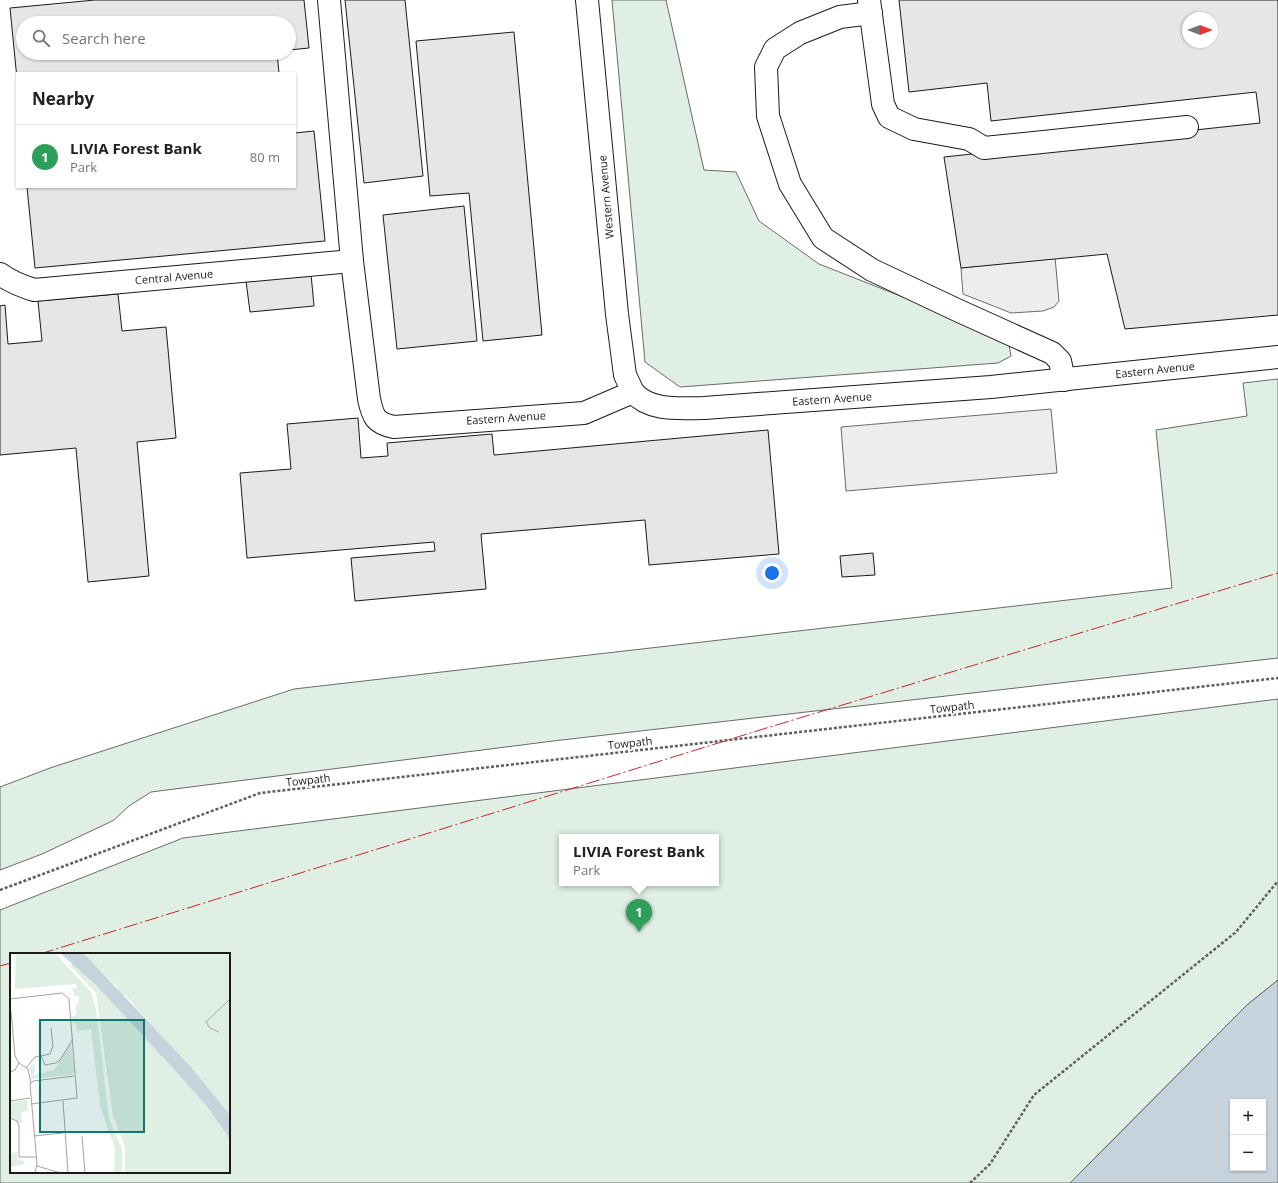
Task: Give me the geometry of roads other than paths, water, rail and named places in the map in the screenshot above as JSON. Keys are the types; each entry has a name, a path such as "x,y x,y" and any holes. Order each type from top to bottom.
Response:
{"lane":[{"path":"328,0 352,261"},
{"name":"Western Avenue","path":"587,0 617,314 625,375 633,392"},
{"path":"1064,380 1060,361 1052,353 872,270 823,238 790,184 768,116 766,67 776,49 800,33 870,6 883,104 889,117 914,129 969,139 984,148 1187,127"},
{"name":"Central Avenue","path":"0,274 8,280 34,290 352,261"},
{"name":"Eastern Avenue","path":"352,261 369,399 372,412 376,419 383,424 394,426 584,413 633,392 649,404 673,408 704,408 991,387 1278,357"}],"place":[{"name":"LIVIA Forest Bank","path":"639,932"}]}
